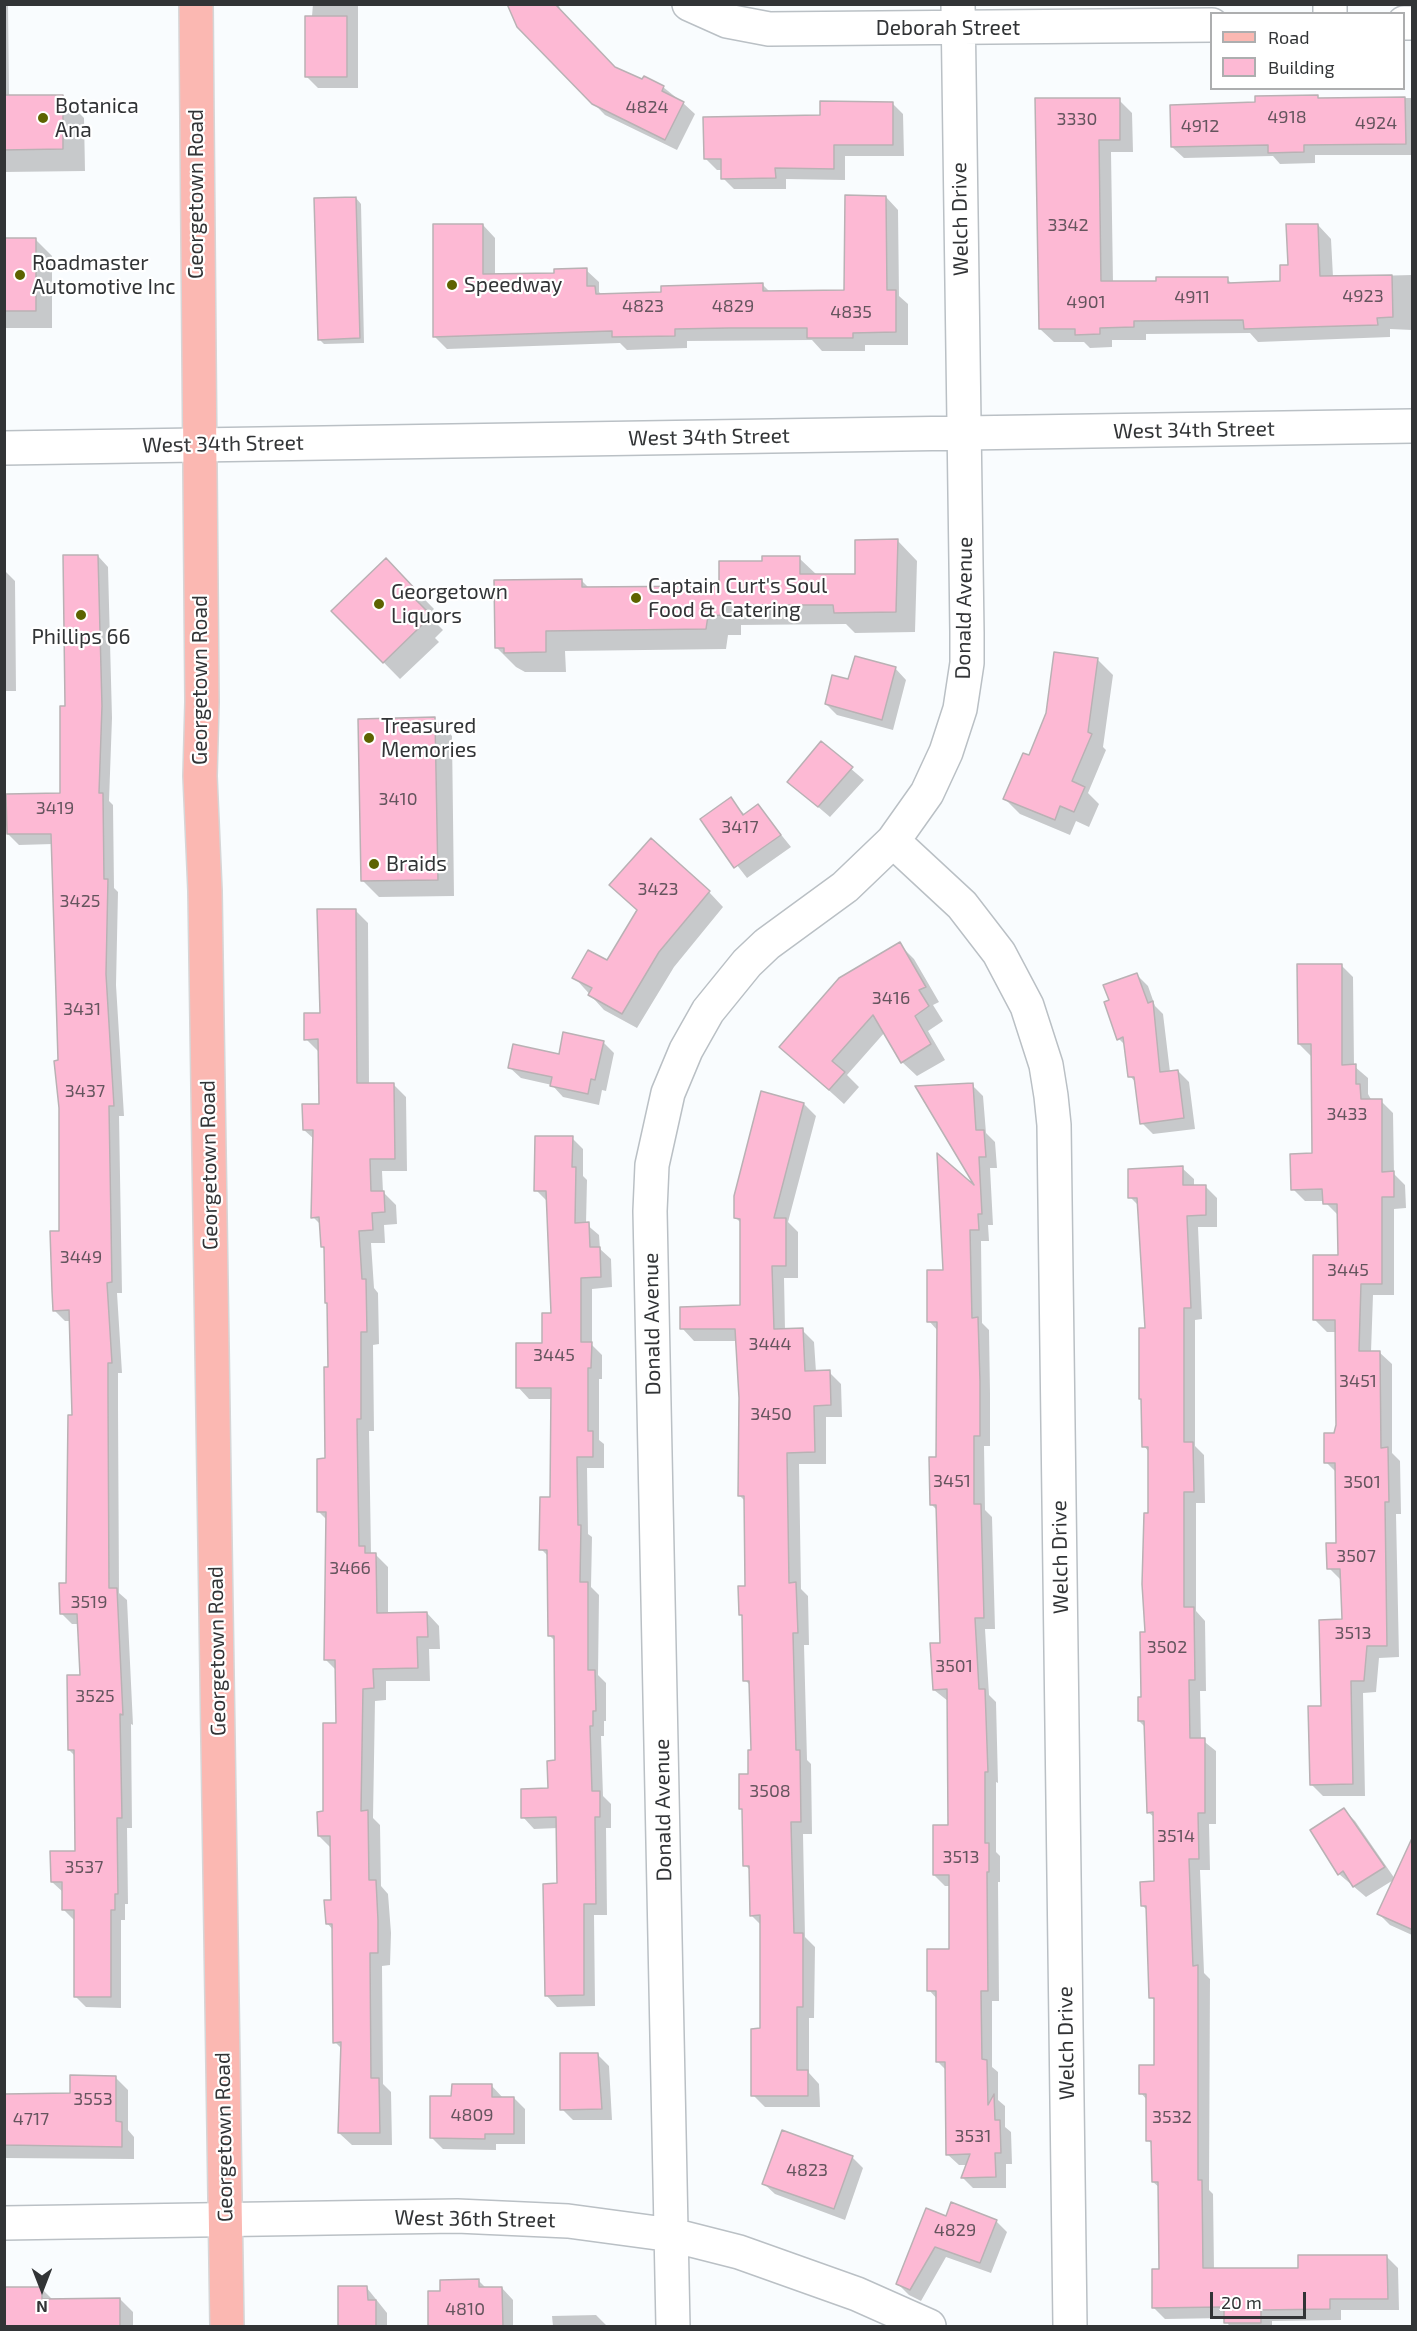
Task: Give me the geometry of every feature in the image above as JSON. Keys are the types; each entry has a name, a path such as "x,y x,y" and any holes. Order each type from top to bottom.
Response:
{"main road":[{"name":"Georgetown Road","path":"196,4 202,702 200,776 205,903 227,2326"}],"street":[{"name":"Deborah Street","path":"689,4 727,21 769,29 958,16 1210,25"},
{"name":"Welch Drive","path":"958,16 963,434"},
{"name":"West 34th Street","path":"4,448 1413,426"},
{"name":"Donald Avenue","path":"673,2326 650,1211 656,1136 668,1093 686,1050 700,1023 726,987 766,944 845,887 893,841 923,799 946,752 960,709 965,678 967,632 963,434"},
{"name":"Welch Drive","path":"893,841 962,904 999,953 1027,1006 1043,1055 1051,1096 1054,1125 1070,2326"},
{"name":"West 36th Street","path":"4,2223 519,2217 568,2220 672,2235 773,2262 857,2294 929,2326"}],"building":[{"path":"507,4 555,4 615,67 642,79 644,76 664,86 662,91 684,102 665,140 592,104 517,27"},
{"path":"305,16 347,16 347,77 305,77"},
{"path":"4,95 63,95 63,149 4,150"},
{"path":"1318,95 1318,98 1405,97 1406,144 1304,145 1304,152 1268,153 1268,145 1171,147 1170,105 1255,102 1255,96"},
{"path":"1035,98 1120,98 1120,140 1099,140 1101,281 1156,281 1156,277 1228,277 1228,283 1280,281 1280,265 1288,265 1286,224 1318,224 1320,276 1392,275 1393,317 1377,318 1378,325 1244,329 1243,320 1134,321 1134,327 1100,328 1100,334 1075,335 1075,329 1039,329"},
{"path":"820,101 893,102 893,145 834,145 834,169 775,168 776,178 721,179 721,159 704,159 703,117 820,115"},
{"path":"845,195 886,196 887,290 896,290 896,332 853,333 853,338 807,338 807,328 729,328 675,329 675,336 612,337 612,331 433,337 433,224 483,224 483,274 554,273 554,269 587,268 587,286 595,286 596,294 661,292 661,286 763,283 763,291 844,290"},
{"path":"356,197 360,338 318,340 314,198"},
{"name":"Roadmaster Automotive Inc","path":"4,238 36,238 36,311 4,311"},
{"path":"898,539 896,612 834,613 833,605 722,605 722,615 708,616 706,629 546,631 546,652 504,653 504,648 495,648 494,580 582,579 582,587 719,586 719,561 762,561 762,556 800,556 800,574 855,574 855,540"},
{"path":"63,555 98,555 102,706 99,793 103,793 104,879 108,879 106,974 114,1106 109,1106 112,1282 107,1283 112,1363 108,1363 109,1588 117,1588 123,1715 120,1714 122,1818 117,1818 118,1894 115,1894 115,1910 111,1910 111,1997 74,1997 74,1910 62,1910 62,1882 51,1882 50,1851 75,1851 74,1750 68,1750 67,1675 80,1675 77,1614 60,1614 59,1583 66,1583 68,1415 72,1415 69,1310 53,1311 52,1291 50,1231 59,1231 59,1108 54,1061 58,1060 51,834 7,834 6,794 60,793 60,706 65,706"},
{"name":"Georgetown Liquors","path":"386,558 418,592 413,597 428,612 419,620 423,624 383,663 331,611"},
{"path":"1054,652 1098,658 1088,732 1092,734 1072,781 1085,787 1074,812 1060,806 1055,820 1003,799 1023,753 1029,755 1046,713"},
{"path":"855,656 896,667 882,720 825,704 832,675 848,679"},
{"path":"435,717 438,880 361,881 358,719"},
{"path":"821,741 853,767 818,807 787,782"},
{"path":"731,797 743,815 758,804 781,835 734,868 700,819"},
{"path":"651,838 710,891 659,952 622,1014 588,995 592,988 572,978 588,950 607,960 637,910 609,885"},
{"path":"317,909 356,909 357,1083 394,1083 395,1159 370,1159 371,1191 384,1191 385,1212 372,1213 373,1230 359,1231 362,1279 366,1279 367,1332 361,1332 361,1419 357,1419 359,1546 365,1546 365,1553 376,1553 377,1613 427,1612 428,1637 417,1637 418,1668 373,1669 374,1688 363,1689 361,1811 368,1810 369,1880 376,1880 378,1920 378,1953 370,1953 371,2078 379,2078 380,2133 338,2133 341,2042 333,2043 332,1924 326,1924 324,1900 331,1900 330,1836 318,1836 317,1812 323,1811 323,1723 336,1723 335,1660 324,1660 326,1512 317,1512 317,1459 325,1458 324,1367 328,1367 324,1247 321,1247 319,1217 311,1218 313,1130 303,1130 302,1104 319,1104 318,1039 304,1040 304,1013 320,1013"},
{"path":"900,942 926,987 919,990 929,1006 915,1016 931,1044 901,1063 873,1015 832,1061 845,1072 829,1090 779,1047 839,978"},
{"path":"1297,964 1342,964 1342,1065 1356,1064 1356,1084 1360,1084 1361,1099 1382,1099 1382,1172 1394,1171 1394,1197 1382,1197 1382,1284 1361,1284 1359,1351 1380,1351 1381,1448 1388,1447 1389,1502 1385,1502 1387,1646 1367,1646 1364,1681 1351,1681 1353,1784 1310,1785 1308,1706 1321,1706 1319,1620 1342,1619 1340,1569 1327,1569 1326,1543 1336,1543 1335,1463 1324,1463 1324,1433 1334,1433 1336,1425 1335,1320 1313,1320 1313,1255 1338,1255 1337,1204 1323,1204 1322,1189 1291,1190 1290,1154 1312,1153 1311,1044 1298,1044"},
{"path":"1137,973 1148,1003 1153,1001 1160,1072 1178,1070 1184,1118 1140,1124 1134,1077 1128,1077 1123,1037 1117,1040 1104,1002 1109,1000 1103,985"},
{"path":"563,1032 604,1041 595,1080 591,1079 588,1094 550,1086 552,1077 508,1068 513,1044 559,1054"},
{"path":"973,1083 976,1130 984,1130 986,1157 979,1157 982,1214 978,1214 979,1230 970,1230 972,1318 978,1317 980,1381 980,1436 974,1436 974,1504 981,1504 984,1618 975,1618 979,1689 985,1689 988,1772 985,1772 985,1843 989,1843 989,1872 987,1872 988,1991 981,1991 982,2059 987,2060 988,2105 994,2094 995,2120 1000,2120 1001,2153 995,2153 996,2177 961,2178 970,2154 946,2155 945,2062 936,2062 936,1991 927,1991 927,1949 949,1949 949,1875 933,1875 933,1825 948,1825 947,1689 933,1690 930,1643 940,1643 936,1505 930,1505 929,1457 936,1457 937,1322 927,1322 927,1270 943,1270 937,1153 974,1185 915,1086"},
{"path":"761,1091 804,1103 774,1218 786,1218 786,1266 772,1266 774,1329 803,1328 805,1371 830,1370 831,1405 814,1406 815,1452 787,1453 789,1583 796,1582 798,1633 793,1633 796,1750 800,1750 801,1822 791,1822 794,1933 803,1933 803,2007 797,2007 797,2070 808,2070 808,2096 751,2096 751,2029 760,2028 760,1915 750,1916 749,1866 743,1866 742,1809 739,1809 739,1774 748,1774 748,1750 751,1750 749,1681 743,1681 742,1615 739,1615 738,1586 745,1586 744,1496 738,1496 739,1398 735,1329 680,1329 680,1307 740,1305 740,1219 734,1218 734,1196"},
{"path":"535,1136 573,1136 572,1167 576,1167 575,1223 589,1222 590,1247 600,1247 601,1277 581,1278 581,1342 592,1342 591,1368 588,1368 588,1431 593,1431 593,1457 577,1457 578,1525 581,1525 580,1582 588,1582 588,1670 595,1670 596,1711 593,1711 593,1726 590,1726 592,1791 600,1791 600,1817 595,1817 596,1904 584,1904 584,1995 545,1996 543,1884 557,1883 556,1817 521,1818 521,1789 548,1788 547,1761 555,1760 554,1636 548,1636 547,1550 539,1550 540,1497 550,1497 551,1388 516,1388 516,1343 542,1343 542,1313 551,1313 546,1191 534,1191"},
{"path":"1183,1166 1183,1185 1206,1185 1206,1215 1187,1216 1191,1308 1184,1308 1184,1442 1193,1442 1194,1492 1184,1492 1184,1607 1194,1607 1195,1680 1189,1680 1190,1738 1205,1738 1205,1813 1198,1813 1199,1859 1189,1859 1193,1966 1198,1965 1198,2180 1202,2180 1203,2268 1298,2268 1298,2255 1387,2255 1388,2299 1330,2299 1330,2309 1261,2310 1261,2323 1224,2323 1224,2307 1152,2308 1152,2269 1159,2269 1158,2182 1152,2182 1151,2141 1146,2141 1146,2094 1139,2094 1139,2065 1154,2065 1154,1998 1149,1998 1146,1906 1141,1906 1140,1882 1154,1881 1153,1812 1147,1813 1144,1721 1138,1721 1138,1697 1141,1697 1140,1632 1145,1632 1142,1584 1144,1513 1148,1513 1148,1447 1142,1447 1141,1399 1139,1399 1139,1328 1145,1328 1137,1198 1128,1198 1128,1169"},
{"path":"1344,1808 1385,1867 1353,1887 1343,1871 1338,1875 1310,1830"},
{"path":"1413,1836 1413,1930 1377,1914"},
{"path":"560,2053 598,2053 602,2109 560,2110"},
{"path":"70,2075 116,2076 116,2121 122,2122 122,2147 4,2145 4,2094 70,2093"},
{"path":"452,2084 492,2084 492,2097 514,2097 514,2134 485,2134 485,2139 430,2138 430,2096 451,2096"},
{"path":"782,2130 853,2156 834,2209 762,2184"},
{"path":"951,2202 997,2220 980,2263 935,2247 910,2290 896,2284 926,2208 946,2216"},
{"path":"479,2279 479,2287 502,2287 503,2326 428,2326 428,2291 440,2291 440,2280"},
{"path":"338,2286 367,2286 368,2300 376,2300 376,2326 338,2326"},
{"path":"4,2287 42,2287 42,2299 120,2298 120,2326 4,2326"}],"place":[{"name":"Botanica Ana","path":"43,118"},
{"name":"Roadmaster Automotive Inc","path":"20,275"},
{"name":"Speedway","path":"452,285"},
{"name":"Captain Curt's Soul Food & Catering","path":"636,598"},
{"name":"Georgetown Liquors","path":"379,604"},
{"name":"Phillips 66","path":"81,615"},
{"name":"Treasured Memories","path":"369,738"},
{"name":"Braids","path":"374,864"}]}
